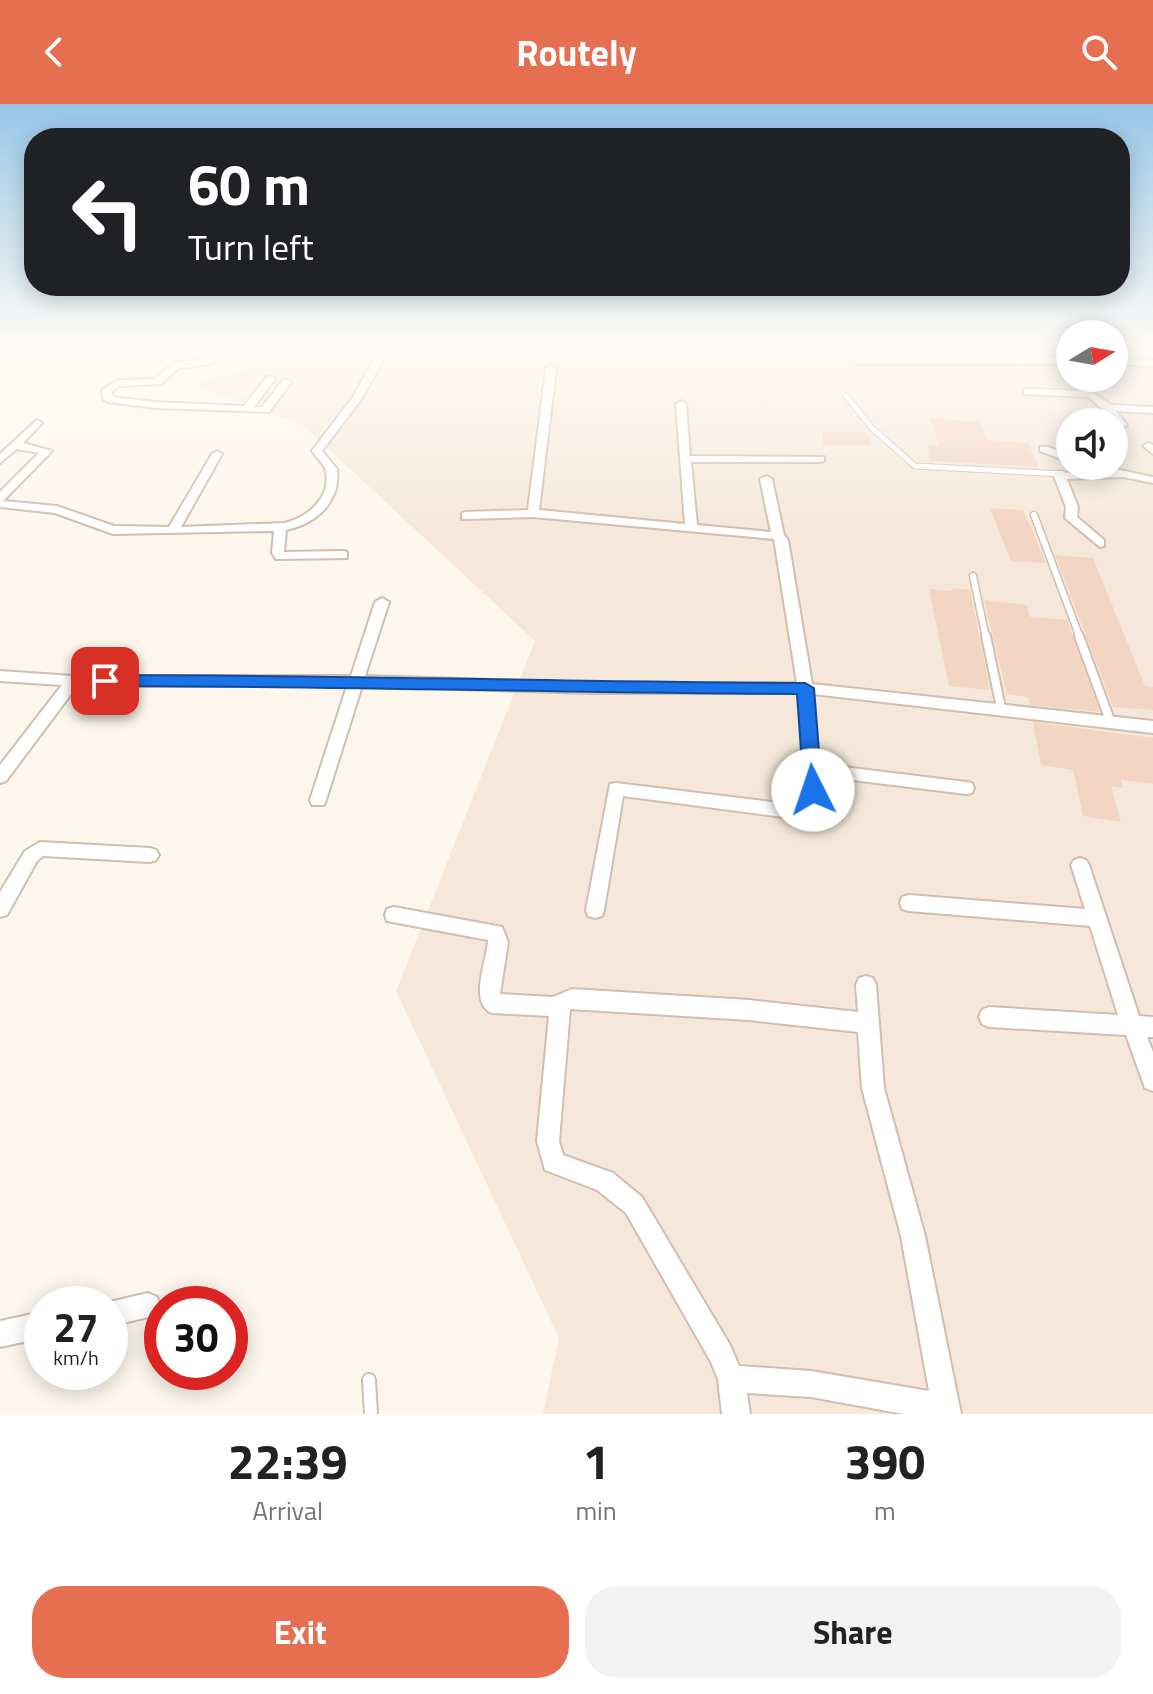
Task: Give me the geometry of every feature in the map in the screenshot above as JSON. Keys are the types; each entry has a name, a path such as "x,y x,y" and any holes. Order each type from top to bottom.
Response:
{"street":[{"path":"197,406 246,410 267,410 270,406"},
{"path":"246,410 249,406"},
{"path":"0,501 57,510 113,530 280,527 303,523 323,503 332,470 317,451 350,406"},
{"path":"533,513 546,406"},
{"path":"681,406 691,528"},
{"path":"1128,409 1153,410"},
{"path":"0,460 37,423"},
{"path":"0,501 47,451 15,445"},
{"path":"1044,449 1056,454"},
{"path":"173,530 217,454"},
{"path":"685,459 820,459"},
{"path":"1128,475 1153,480"},
{"path":"595,910 616,789 810,814 814,811 805,688 782,540 778,536 766,479"},
{"path":"1064,480 1072,507 1069,515 1100,543"},
{"path":"466,516 533,513 778,536"},
{"path":"280,527 280,556 343,555"},
{"path":"318,800 382,602"},
{"path":"0,676 73,681 358,681 594,688 805,688 1153,727"},
{"path":"0,777 73,681"},
{"path":"812,769 966,788"},
{"path":"0,909 31,856 40,849 150,855"},
{"path":"1080,865 1131,1023 1153,1080"},
{"path":"909,903 1096,918"},
{"path":"394,915 495,933 498,942 490,994 492,1003 559,1007"},
{"path":"731,1379 811,1384 946,1411 913,1236 873,1088 866,985"},
{"path":"736,1414 731,1379 721,1354 634,1205 619,1188 603,1178 553,1162 548,1141 559,1007 565,1000 572,999 867,1021"},
{"path":"989,1017 1131,1023 1153,1027"},
{"path":"0,1334 24,1329"}],"lane":[{"path":"854,406 872,428 915,466 1056,474"},
{"path":"1034,515 1111,724"},
{"path":"973,576 1001,708"},
{"path":"369,1380 371,1414"}],"shaded area":[{"path":"251,406 1153,406 1153,1414 543,1414 559,1338 396,991 535,641 303,425"}],"building":[{"path":"930,418 979,422 987,440 1028,443 1039,467 929,461 928,444 939,446"},
{"path":"823,432 866,432 872,445 822,446"},
{"path":"990,508 1023,510 1046,563 1011,561"},
{"path":"1055,555 1093,558 1145,686 1153,687 1153,710 1113,707"},
{"path":"951,588 970,590 990,690 949,686 929,589 952,591"},
{"path":"984,600 1027,605 1030,617 1067,620 1100,712 1030,705 1028,697 1007,694"},
{"path":"1033,722 1153,738 1153,784 1121,780 1123,788 1111,786 1121,822 1083,816 1073,770 1041,765"}],"route":[{"path":"105,681 358,681 594,688 805,688 813,790"}]}
